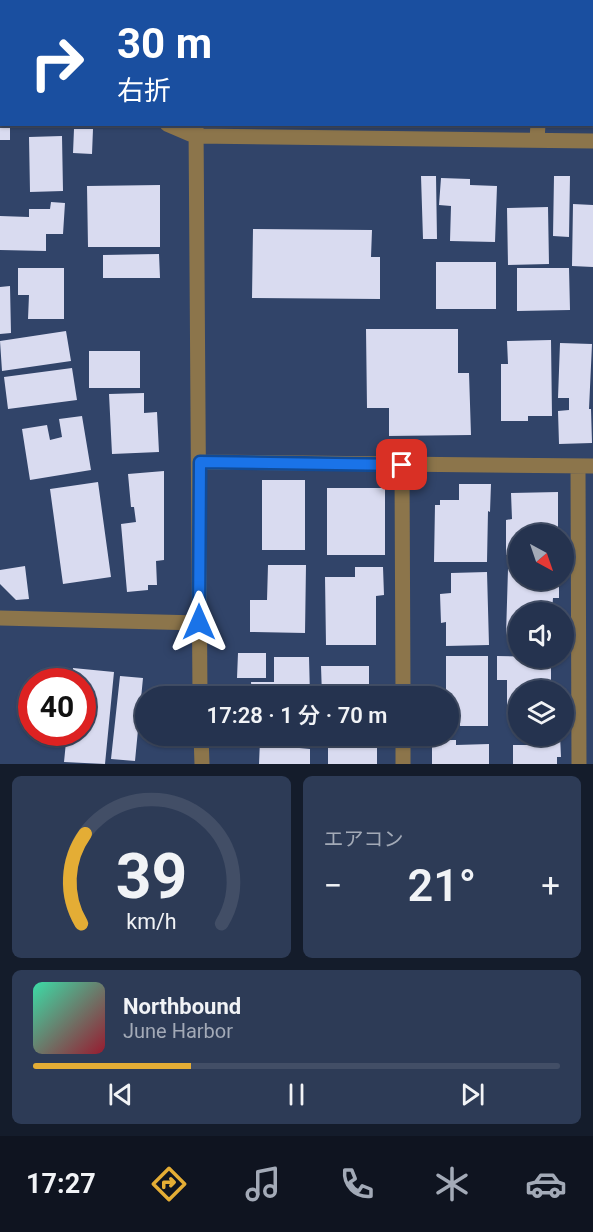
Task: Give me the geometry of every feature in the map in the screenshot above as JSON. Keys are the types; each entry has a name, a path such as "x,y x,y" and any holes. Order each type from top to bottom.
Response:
{"street":[{"path":"177,126 196,130 593,141"},
{"path":"537,140 538,126"},
{"path":"196,130 200,686"},
{"path":"200,462 586,466 579,764"},
{"path":"402,465 402,686"},
{"path":"0,618 199,622"},
{"path":"201,746 202,764"},
{"path":"403,746 403,764"}],"building":[{"path":"0,126 10,126 10,140 0,140"},
{"path":"74,129 93,129 92,154 73,153"},
{"path":"62,136 63,191 30,192 29,137"},
{"path":"421,176 436,176 437,239 423,239"},
{"path":"554,176 570,176 569,237 553,236"},
{"path":"441,178 470,179 470,185 497,186 495,242 450,241 451,206 439,205"},
{"path":"160,185 160,247 88,247 87,186"},
{"path":"51,202 65,203 63,234 46,234 46,251 0,250 0,216 29,217 29,209 50,209"},
{"path":"573,204 593,205 593,267 572,266"},
{"path":"548,207 549,264 508,265 507,208"},
{"path":"253,229 372,230 371,257 380,257 380,299 252,298"},
{"path":"159,254 160,278 103,278 103,255"},
{"path":"436,262 496,262 496,309 436,309"},
{"path":"18,268 64,268 64,319 28,319 29,295 18,295"},
{"path":"517,268 569,268 570,310 517,311"},
{"path":"10,286 11,333 0,334 0,287"},
{"path":"366,329 458,329 458,373 469,373 471,435 389,436 389,408 367,408"},
{"path":"66,331 71,361 2,371 0,341"},
{"path":"551,340 552,416 528,416 528,421 501,421 501,364 508,364 507,341"},
{"path":"560,343 592,344 589,409 591,409 592,443 559,444 558,411 569,410 569,398 558,398"},
{"path":"89,351 140,351 140,388 89,388"},
{"path":"72,368 77,400 8,409 4,377"},
{"path":"144,393 144,413 157,412 159,452 112,454 109,394"},
{"path":"82,416 91,470 30,480 22,429 47,425 50,440 62,437 59,419"},
{"path":"164,471 164,560 156,561 157,585 148,585 148,590 127,592 121,524 136,522 134,507 131,507 128,474"},
{"path":"262,480 305,480 305,550 262,550"},
{"path":"98,482 111,577 63,584 50,489"},
{"path":"459,484 491,484 487,562 434,562 435,505 440,505 440,500 459,500"},
{"path":"327,488 385,488 385,555 327,555"},
{"path":"558,492 558,524 508,524 508,555 506,555 506,520 512,519 511,493"},
{"path":"268,565 306,565 305,633 250,632 250,600 267,600"},
{"path":"25,566 29,599 16,600 0,584 0,570"},
{"path":"355,567 383,567 384,595 376,596 376,645 326,645 325,577 355,577"},
{"path":"508,569 508,590 559,590 559,598 553,598 553,602 508,602 508,635 506,635"},
{"path":"487,572 489,645 446,646 446,622 441,623 440,594 451,593 451,573"},
{"path":"238,653 266,653 266,678 237,678"},
{"path":"446,656 488,656 488,726 460,726 459,686 446,686"},
{"path":"497,656 508,656 508,668 551,668 551,680 508,680 508,719 507,680 497,680"},
{"path":"274,657 309,657 310,686 251,686 251,682 274,682"},
{"path":"321,666 369,666 369,686 322,686"},
{"path":"96,670 114,672 105,764 64,762 66,746 96,746"},
{"path":"120,676 143,678 142,686 135,686 135,761 111,759"},
{"path":"489,744 489,764 432,764 432,746"},
{"path":"260,746 310,749 310,764 259,764"},
{"path":"328,746 377,746 377,764 328,764"},
{"path":"513,746 560,746 561,757 557,757 557,764 513,764"}],"route":[{"path":"199,622 200,462 402,465"}]}
